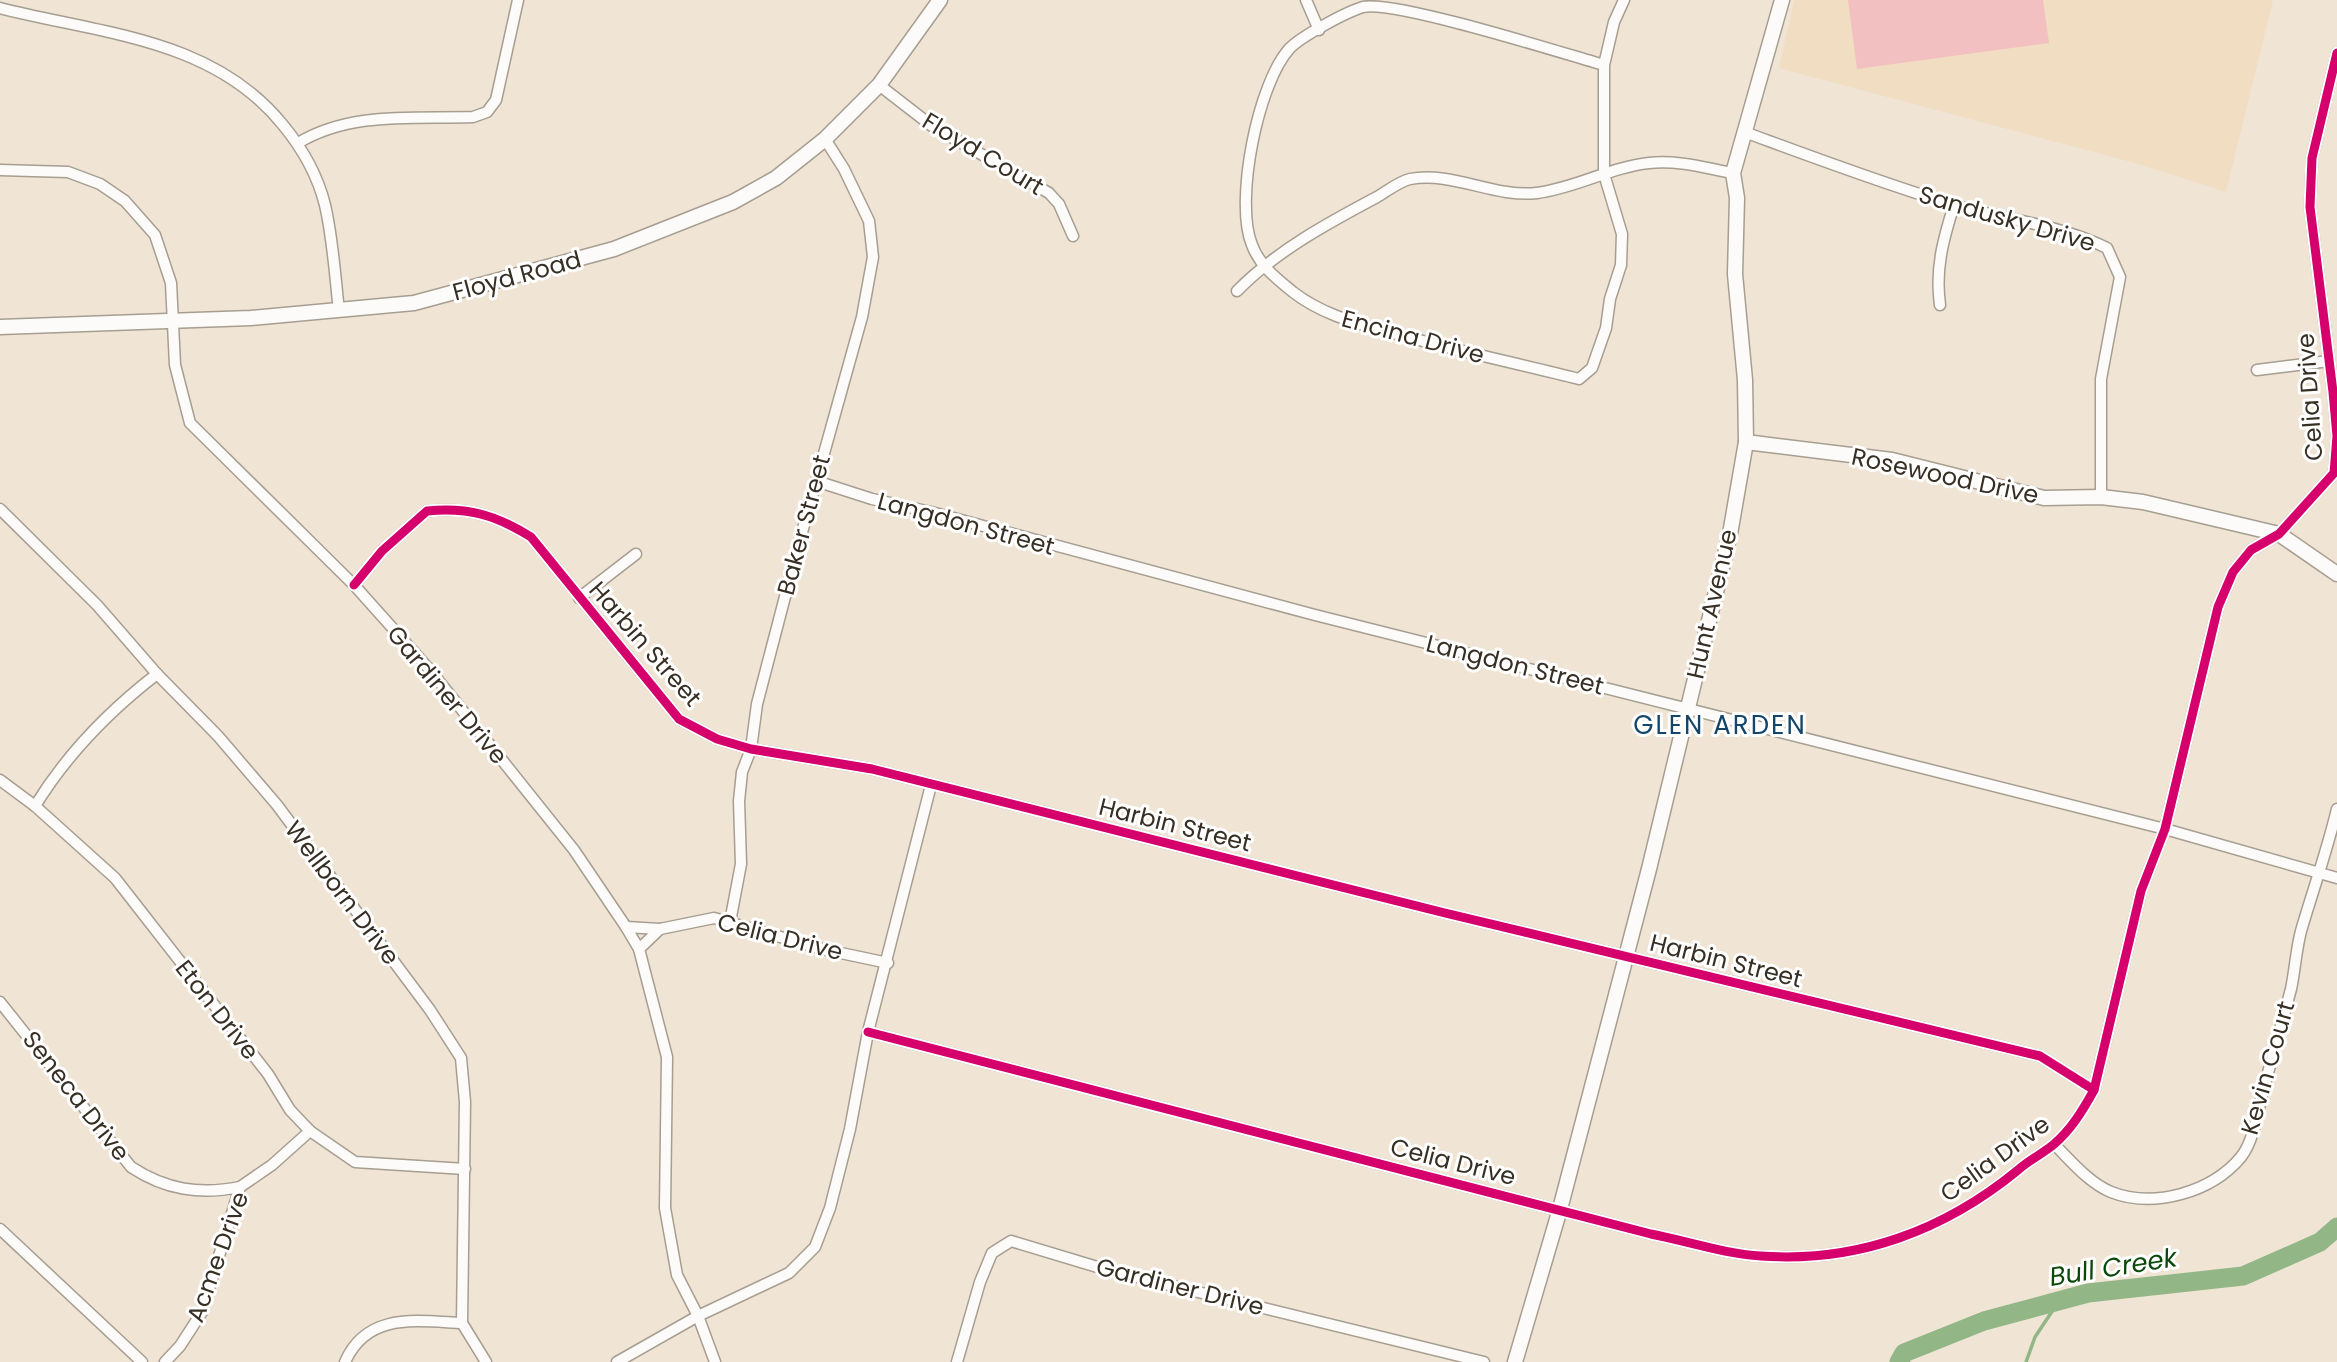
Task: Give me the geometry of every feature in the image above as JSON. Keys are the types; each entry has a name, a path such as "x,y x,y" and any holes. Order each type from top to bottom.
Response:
{"street":[{"path":"298,143 317,131 358,120 473,117 487,112 496,100 518,0"},
{"name":"Floyd Road","path":"0,327 171,322 414,303 614,249 733,202 776,178 825,139 878,85 940,0"},
{"path":"1306,0 1319,30"},
{"path":"1604,174 1604,65 1614,22 1624,0"},
{"name":"Hunt Avenue","path":"1515,1362 1560,1209 1632,934 1730,534 1746,442 1745,380 1735,274 1737,198 1734,173 1782,0"},
{"path":"1262,265 1250,243 1247,212 1248,175 1257,127 1272,76 1290,48 1319,30 1364,6 1403,9 1604,65"},
{"path":"0,8 153,42 188,54 247,88 270,108 298,143 325,204 338,311"},
{"name":"Celia Drive","path":"868,1032 1651,1234 1761,1256 1822,1253 1895,1242 1949,1218 2054,1144 2080,1116 2094,1090 2141,891 2165,829 2218,607 2233,572 2251,550 2279,534 2334,473 2337,436 2310,207 2312,158 2337,53"},
{"name":"Floyd Court","path":"878,85 932,125 1049,192 1059,204 1073,236"},
{"name":"Sandusky Drive","path":"1746,133 1954,205 2002,218 2041,224 2107,248 2120,277 2101,379 2101,497"},
{"name":"Baker Street","path":"730,922 741,864 741,781 751,749 757,704 862,317 873,257 869,221 844,169 825,139"},
{"path":"1237,291 1262,265 1409,179 1453,180 1488,189 1531,193 1565,189 1604,174 1660,163 1685,162 1734,173"},
{"name":"Gardiner Drive","path":"0,170 68,172 100,184 125,201 155,235 171,283 174,365 190,423 354,584 430,670 575,850 626,927 639,949 667,1057 665,1208 677,1275 698,1316 715,1362"},
{"name":"Encina Drive","path":"1262,265 1296,294 1335,318 1579,379 1592,368 1606,328 1610,299 1621,264 1622,234 1604,174"},
{"path":"1940,305 1937,282 1940,250 1954,205"},
{"path":"2258,370 2329,361"},
{"name":"Rosewood Drive","path":"1746,442 1892,460 2044,498 2101,497 2143,502 2279,534 2337,574"},
{"name":"Langdon Street","path":"816,481 998,532 2165,829 2337,878"},
{"name":"Wellborn Drive","path":"0,509 97,605 157,674 218,736 277,806 429,1010 461,1058 465,1102 462,1323"},
{"name":"Harbin Street","path":"354,584 409,524 427,511 481,511 505,520 531,537 679,719 717,740 751,749 822,759 932,785 2040,1056 2094,1090"},
{"path":"579,598 636,554"},
{"path":"35,806 56,772 120,702 157,674"},
{"name":"Eton Drive","path":"0,780 35,806 115,878 268,1074 290,1110 310,1131 355,1162 465,1170"},
{"path":"617,1362 698,1316 789,1273 815,1247 830,1208 847,1142 868,1032 932,785"},
{"name":"Kevin Court","path":"2054,1144 2083,1173 2108,1191 2129,1197 2158,1198 2192,1190 2222,1176 2244,1154 2291,986 2301,933 2321,873 2337,809"},
{"name":"Celia Drive","path":"626,927 660,929 714,918 822,949 888,963"},
{"path":"639,949 660,929"},
{"path":"1608,952 1632,934"},
{"name":"Seneca Drive","path":"0,1002 131,1167 154,1182 179,1188 210,1193 240,1186"},
{"name":"Acme Drive","path":"165,1362 180,1346 202,1312 240,1186 272,1165 310,1131"},
{"path":"0,1229 142,1362"},
{"name":"Gardiner Drive","path":"957,1362 980,1282 992,1253 1011,1241 1104,1269 1484,1362"},
{"path":"345,1362 353,1345 371,1328 412,1321 462,1323 486,1362"}],"shaded area":[{"path":"1794,0 2273,0 2226,192 2135,163 1779,68"},
{"path":"1848,0 2043,0 2049,43 1857,69"}],"waterway":[{"name":"Bull Creek","path":"1899,1362 1904,1353 1984,1321 2088,1293 2243,1276 2320,1242 2337,1227"},
{"path":"2026,1362 2035,1337 2059,1301"}],"cycle path":[{"path":"868,1032 1651,1234 1747,1255 1797,1257 1866,1248 1930,1225 1961,1210 1990,1191 2059,1139 2076,1119 2094,1090 2141,891 2165,829 2218,607 2233,572 2251,550 2279,534 2334,473 2337,436 2310,207 2312,158 2337,53"},
{"path":"354,585 382,551 427,511 456,510 481,514 506,523 531,537 679,719 717,739 751,749 872,769 1445,913 2040,1056 2094,1090"}],"district":[{"name":"GLEN ARDEN","path":"1720,725"}]}
